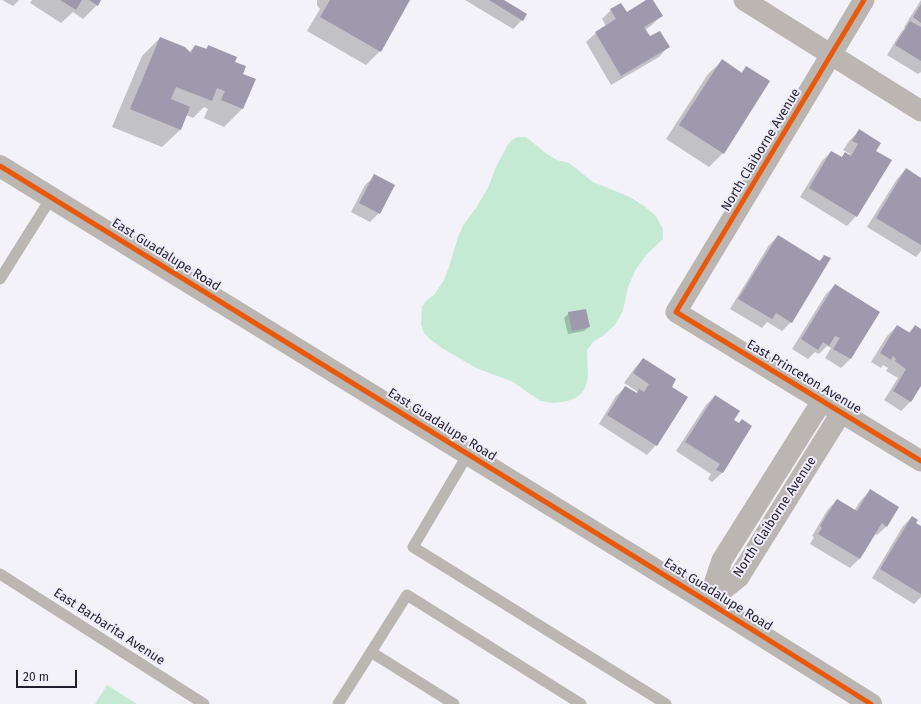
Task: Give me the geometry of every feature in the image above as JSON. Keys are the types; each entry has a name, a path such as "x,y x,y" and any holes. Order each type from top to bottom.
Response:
{"main road":[{"name":"East Guadalupe Road","path":"0,166 871,704"}],"street":[{"path":"744,0 921,110"},
{"name":"North Claiborne Avenue","path":"676,312 864,0"},
{"name":"East Princeton Avenue","path":"676,312 921,461"},
{"name":"North Claiborne Avenue","path":"708,602 722,560 822,401"},
{"name":"North Claiborne Avenue","path":"708,602 739,576 841,413"}],"lane":[{"path":"0,279 51,198"},
{"path":"468,454 413,547 666,704"},
{"name":"East Barbarita Avenue","path":"0,574 204,704"},
{"path":"338,704 407,595 581,704"},
{"path":"371,652 454,704"}],"green space":[{"path":"518,137 526,137 547,154 557,160 569,163 593,182 630,197 655,215 663,229 663,239 646,255 636,269 628,287 623,311 615,325 593,342 587,350 588,378 585,388 582,393 574,399 563,402 553,403 541,401 511,381 476,368 431,340 424,333 421,325 422,307 426,301 434,295 444,280 458,237 464,224 488,188 496,167 507,146 512,140"},
{"path":"107,685 137,704 95,704"}],"building":[{"path":"60,0 82,0 76,10"},
{"path":"89,0 101,0 98,6"},
{"path":"330,0 410,0 381,52 320,17"},
{"path":"489,0 504,0 527,14 523,21"},
{"path":"646,0 653,0 663,16 644,27 650,36 660,31 670,47 621,76 595,32 616,19 610,9 621,3 627,12"},
{"path":"921,4 921,23 913,17"},
{"path":"910,21 921,27 921,61 895,45"},
{"path":"160,37 185,47 191,53 195,45 207,49 208,45 237,57 235,62 246,66 243,74 256,79 243,109 221,100 225,91 217,88 212,101 176,87 171,99 190,107 181,130 130,109"},
{"path":"722,59 742,73 746,66 770,81 724,154 679,125"},
{"path":"859,129 881,143 876,151 892,160 857,217 809,188 831,151 842,157 845,152 851,156 858,144 852,141"},
{"path":"906,168 921,178 921,245 876,218"},
{"path":"374,174 395,185 380,214 359,203"},
{"path":"778,235 820,261 824,255 831,258 792,323 776,313 772,319 738,299"},
{"path":"835,284 880,312 851,359 833,349 840,338 835,336 829,346 823,342 818,350 801,339"},
{"path":"586,309 590,327 572,331 568,312"},
{"path":"897,325 910,333 915,325 921,329 921,386 911,402 893,391 906,369 895,361 896,359 893,356 891,360 880,353"},
{"path":"643,358 676,379 672,387 688,397 657,446 607,415 625,386 637,393 639,389 644,392 649,384 633,373"},
{"path":"715,395 740,411 734,420 739,423 742,419 752,426 723,473 716,470 720,464 685,442"},
{"path":"870,489 899,507 887,527 882,523 860,559 818,534 822,528 820,526 837,499 857,511"},
{"path":"912,516 918,520 916,523 921,526 921,594 880,569"}],"cycle path":[{"path":"864,0 676,312 921,461"},
{"path":"0,166 871,704"}]}
